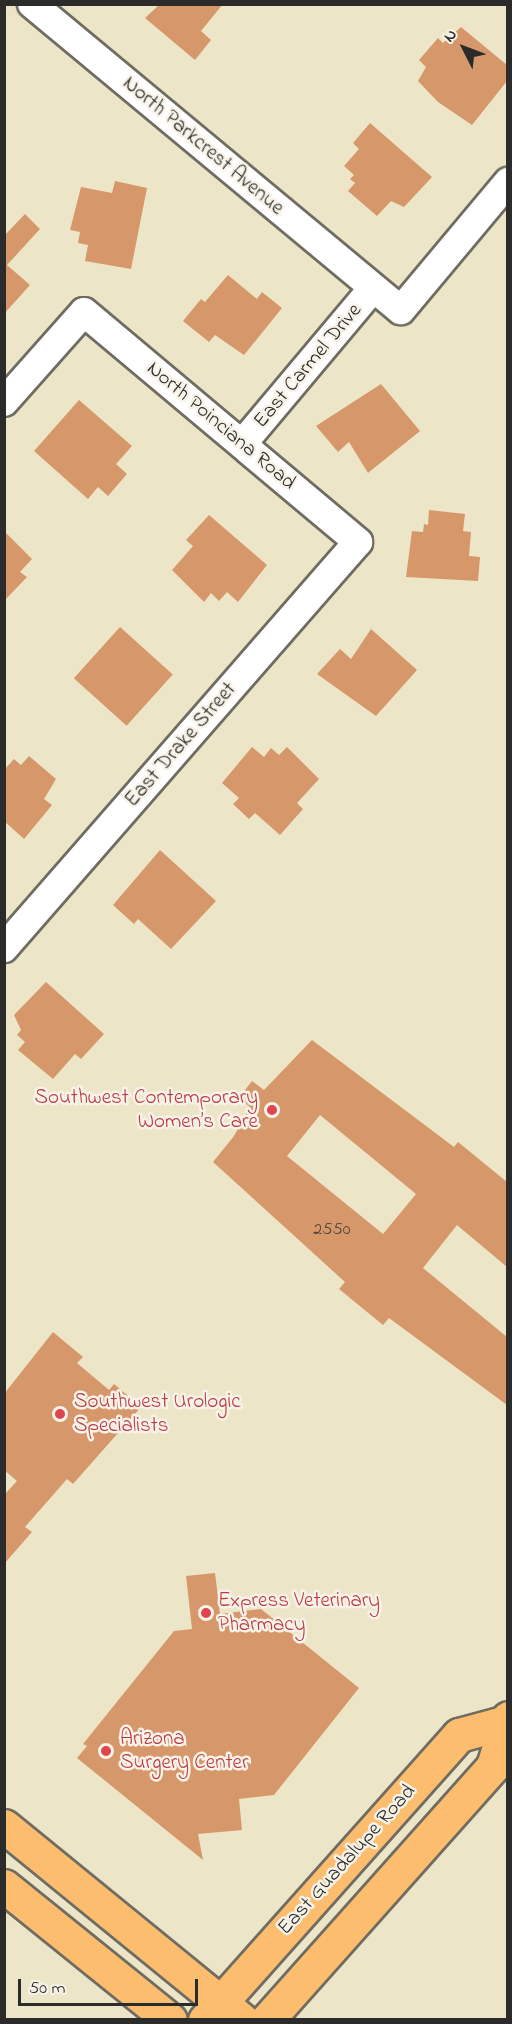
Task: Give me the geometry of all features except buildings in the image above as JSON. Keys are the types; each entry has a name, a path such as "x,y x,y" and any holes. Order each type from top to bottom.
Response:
{"main road":[{"name":"East Guadalupe Road","path":"235,2016 459,1735 505,1720"},
{"name":"East Guadalupe Road","path":"235,2016 493,1766 505,1720"},
{"path":"4,1826 235,2016"},
{"path":"4,1886 170,2019"}],"street":[{"name":"North Parkcrest Avenue","path":"44,8 401,310 507,182"},
{"name":"East Carmel Drive","path":"243,443 373,288"},
{"name":"North Poinciana Road","path":"4,402 84,312 243,443 358,542"},
{"name":"East Drake Street","path":"4,948 358,542"}],"place":[{"name":"Southwest Contemporary Women’s Care","path":"272,1110"},
{"name":"Southwest Urologic Specialists","path":"60,1414"},
{"name":"Express Veterinary Pharmacy","path":"206,1613"},
{"name":"Arizona Surgery Center","path":"106,1751"}]}
